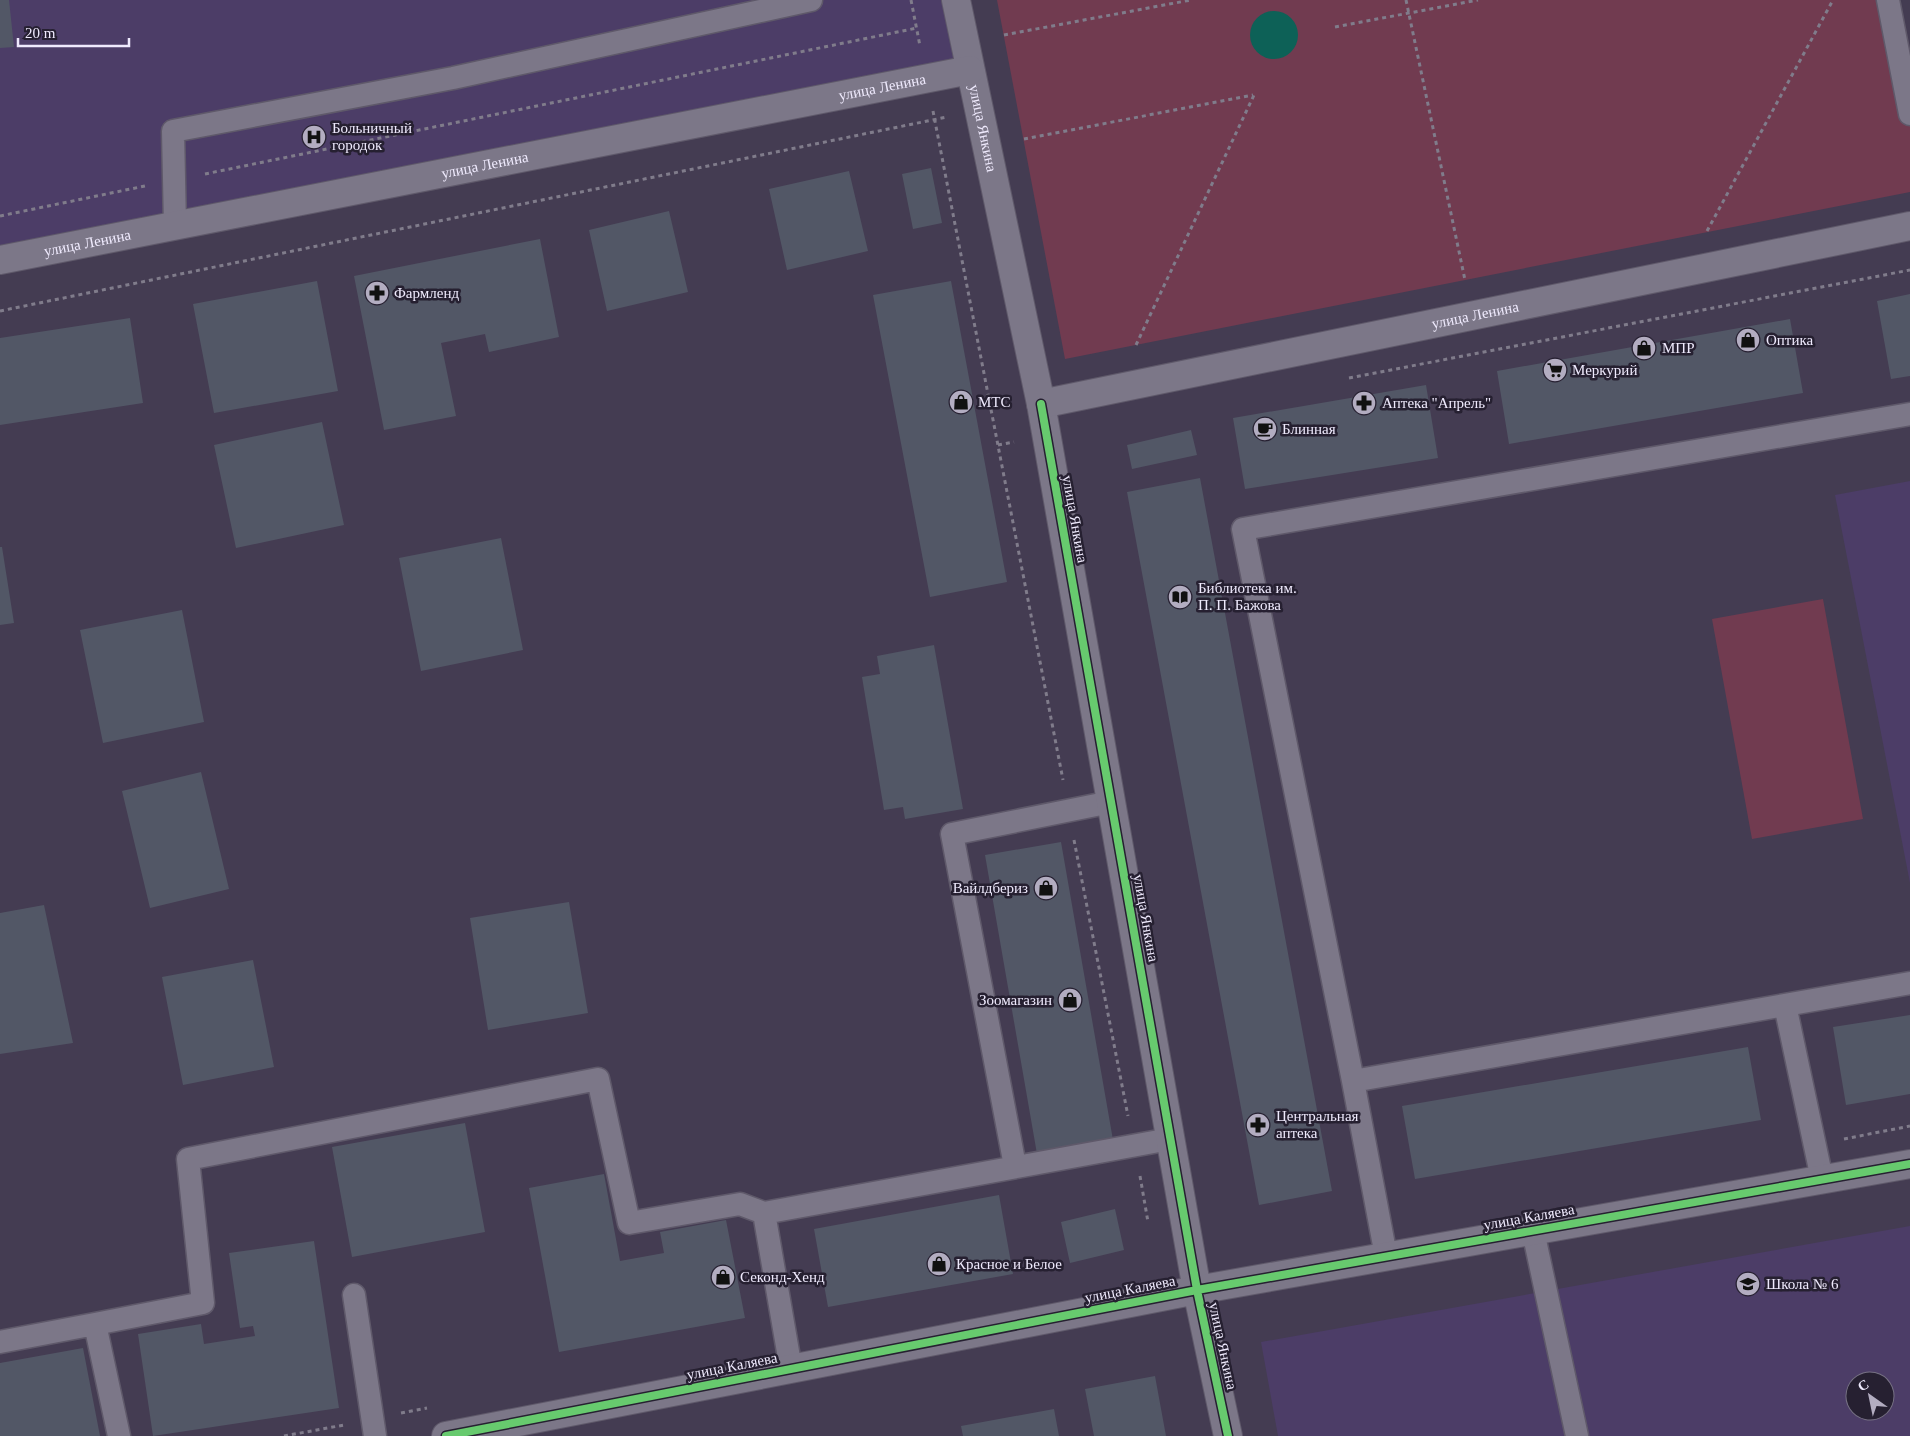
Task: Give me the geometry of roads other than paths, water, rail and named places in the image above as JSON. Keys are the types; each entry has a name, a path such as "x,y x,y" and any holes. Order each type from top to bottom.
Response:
{"street":[{"name":"улица Янкина","path":"956,0 1041,404 1170,1138 1198,1290 1228,1436"},
{"name":"улица Ленина","path":"0,260 970,70"},
{"name":"улица Ленина","path":"1041,404 1910,226"},
{"name":"улица Каляева","path":"446,1436 1198,1290 1910,1164"}],"lane":[{"path":"175,226 173,131 453,78 811,0"},
{"path":"1888,0 1910,114"},
{"path":"1386,1256 1243,529 1910,414"},
{"path":"1015,1166 952,834 1111,802"},
{"path":"1353,1081 1910,983"},
{"path":"1784,1005 1822,1179"},
{"path":"0,1342 203,1303 188,1159 598,1080 629,1223 740,1204 764,1213 1170,1138"},
{"path":"764,1213 791,1369"},
{"path":"1533,1231 1577,1436"},
{"path":"354,1295 374,1428"},
{"path":"95,1324 119,1436"}],"place":[{"name":"Больничный городок","path":"314,137"},
{"name":"Фармленд","path":"377,293"},
{"name":"Оптика","path":"1748,340"},
{"name":"МПР","path":"1644,348"},
{"name":"Меркурий","path":"1555,370"},
{"name":"МТС","path":"961,402"},
{"name":"Аптека \"Апрель\"","path":"1364,403"},
{"name":"Блинная","path":"1265,429"},
{"name":"Библиотека им. П. П. Бажова","path":"1180,597"},
{"name":"Вайлдбериз","path":"1046,888"},
{"name":"Зоомагазин","path":"1070,1000"},
{"name":"Центральная аптека","path":"1258,1125"},
{"name":"Красное и Белое","path":"939,1264"},
{"name":"Секонд-Хенд","path":"723,1277"},
{"name":"Школа № 6","path":"1748,1284"}]}
